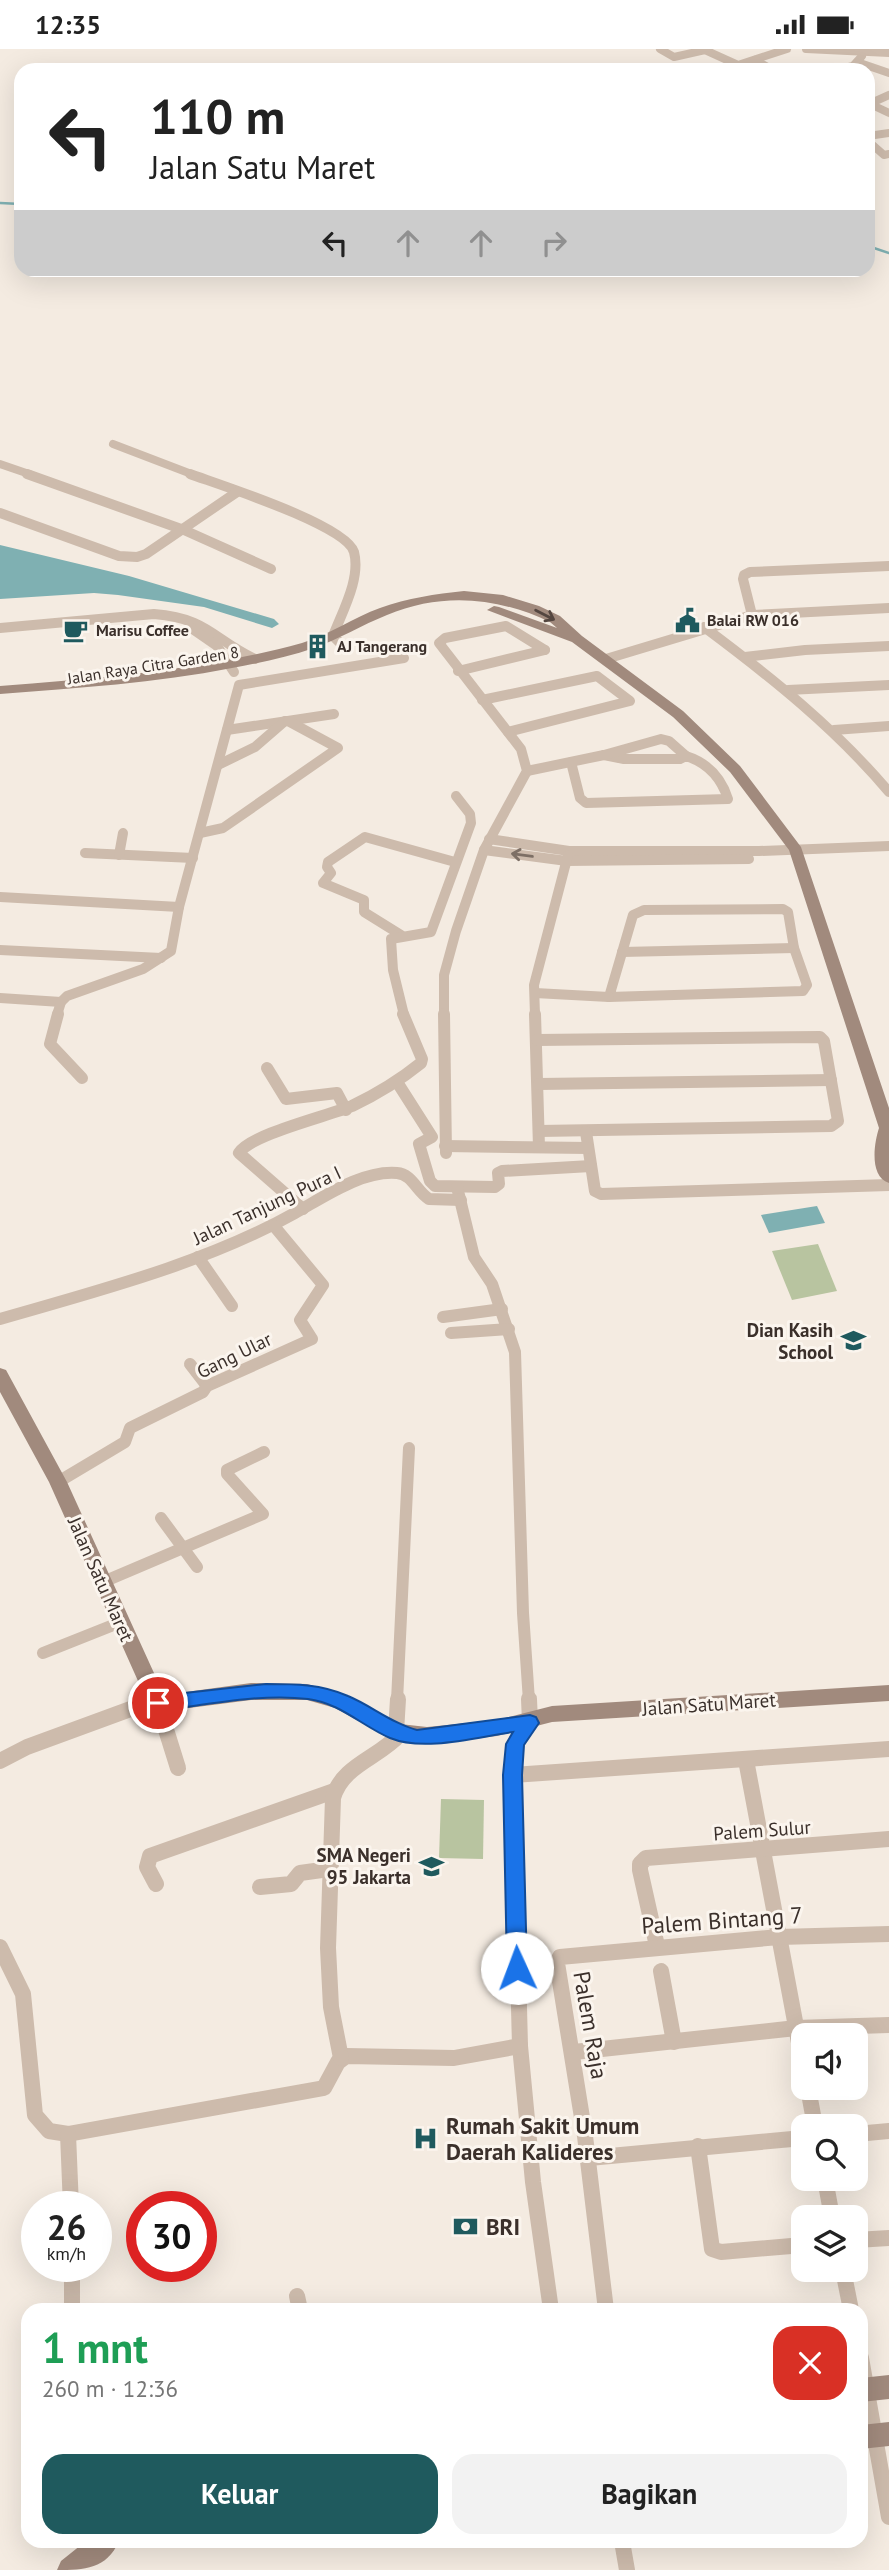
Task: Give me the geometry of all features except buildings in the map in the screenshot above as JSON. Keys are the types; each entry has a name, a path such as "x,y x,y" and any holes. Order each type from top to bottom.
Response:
{"street":[{"path":"660,49 674,57 709,51 734,63"},
{"path":"806,49 861,57 889,53"},
{"path":"745,63 786,50"},
{"path":"850,63 861,57"},
{"path":"861,57 872,63"},
{"path":"755,60 760,63"},
{"path":"875,132 879,134"},
{"path":"875,136 889,133"},
{"path":"875,146 883,155 889,154"},
{"path":"113,445 323,525 352,545 354,574 336,639"},
{"path":"0,464 184,530 271,569"},
{"path":"0,513 119,556 136,557 146,554 184,530 237,492"},
{"path":"752,615 743,579 744,575 750,572 889,566"},
{"name":"Jalan Raya Citra Garden 8","path":"0,690 232,668 255,659 336,639 415,612 457,606 506,612 576,639 678,714 735,769 798,853 888,1132"},
{"path":"606,659 704,627 752,615 889,608"},
{"path":"0,628 172,615 210,629 238,652 255,659"},
{"path":"136,616 173,621 198,631 217,646 232,668"},
{"path":"458,671 545,650 506,626 439,643 458,671 521,749 527,771 487,845 456,930 444,975 445,1149 588,1147"},
{"path":"704,627 788,690 834,730 889,792"},
{"name":"Jalan Raya Citra Garden 8","path":"0,701 82,694 232,668 305,654 336,639"},
{"path":"745,657 805,650 889,646"},
{"path":"82,1078 50,1044 61,1002 67,996 143,969 171,951 179,907 239,685 404,658"},
{"path":"482,700 597,676 630,701 509,732"},
{"path":"788,690 889,685"},
{"path":"227,730 334,714"},
{"path":"218,765 233,759 278,731 287,721"},
{"path":"200,833 223,828 338,748 287,721"},
{"path":"834,730 889,726"},
{"path":"527,771 665,739 686,756 703,762 719,776 728,799 586,803 580,798 571,762"},
{"path":"604,755 624,759 680,759 686,756"},
{"path":"455,862 384,840 365,837 328,862 327,867 331,873 323,883 364,900 364,912 401,935 418,937 431,932 471,823 470,814 456,796"},
{"path":"119,855 123,833"},
{"path":"487,845 568,856 735,856 865,851 871,847 889,846"},
{"path":"85,853 193,858"},
{"path":"539,1147 536,976 568,856"},
{"path":"0,897 179,907"},
{"path":"535,993 610,997 803,991 807,985 794,948 788,912 783,909 644,910 633,915 610,997"},
{"path":"303,1209 245,1159 239,1153 240,1149 260,1139 346,1111 397,1082 421,1063 422,1059 406,1027 391,964 391,939 401,935"},
{"path":"622,952 794,948"},
{"path":"0,950 161,958"},
{"path":"0,998 61,1002"},
{"path":"537,1040 813,1035 824,1041 838,1121 831,1126 539,1131"},
{"path":"267,1068 286,1099 292,1101 325,1091 337,1093 346,1111"},
{"path":"539,1084 831,1080"},
{"path":"397,1082 432,1137 419,1144 430,1183 459,1194 474,1257 492,1283 515,1352 523,1613 530,1723 515,1744 513,1775 520,2046 533,2182 550,2303"},
{"path":"586,1132 596,1191 601,1194 889,1185"},
{"path":"888,1132 881,1154 889,1177"},
{"name":"Jalan Tanjung Pura I","path":"0,1319 198,1257 274,1226 335,1192 394,1173 409,1177 423,1196 431,1199 497,1187 498,1173 502,1171 591,1166"},
{"name":"Gang Ular","path":"58,1482 125,1442 130,1428 207,1386 312,1339 300,1320 323,1285 274,1226"},
{"path":"198,1257 232,1305"},
{"path":"443,1317 502,1309"},
{"path":"451,1333 509,1329"},
{"path":"190,1364 207,1386"},
{"name":"Jalan Satu Maret","path":"0,1375 58,1482 156,1702 266,1691 309,1692 342,1701 398,1733 417,1738 530,1723 552,1714 889,1693"},
{"path":"156,1884 147,1867 150,1856 334,1791 354,1767 394,1743 398,1733 409,1448"},
{"path":"103,1582 263,1514 227,1472 264,1451"},
{"path":"161,1518 197,1567"},
{"path":"43,1653 121,1622"},
{"path":"0,1761 27,1747 156,1702 178,1768"},
{"path":"513,1775 889,1749"},
{"path":"746,1760 795,2023"},
{"path":"334,1791 329,1869 331,1998 341,2058"},
{"name":"Palem Sulur","path":"657,1947 639,1864 652,1856 889,1839"},
{"path":"260,1887 292,1884 300,1873 329,1869"},
{"name":"Palem Bintang 7","path":"560,1957 779,1937 889,1934"},
{"path":"1,1951 23,1994 34,2115 49,2131 68,2134 324,2088 341,2058 346,2056 454,2058 520,2046"},
{"name":"Palem Raja","path":"560,1957 557,1963 574,2052 605,2303"},
{"path":"661,1971 674,2042"},
{"path":"868,2026 889,2025"},
{"path":"574,2052 791,2029"},
{"path":"868,2133 889,2131"},
{"path":"68,2134 70,2191"},
{"path":"589,2158 791,2139"},
{"path":"698,2146 712,2249 721,2252 791,2246"},
{"path":"868,2240 889,2238"},
{"path":"72,2282 72,2303"},
{"path":"845,2282 850,2303"},
{"path":"873,2389 875,2436 889,2517"},
{"path":"70,2570 97,2548"},
{"path":"623,2548 627,2570"}],"green space":[{"path":"818,1244 837,1291 792,1300 772,1251"},
{"path":"441,1799 484,1800 483,1859 439,1858"}],"water":[{"path":"0,545 129,576 274,619 279,624 272,628 204,607 118,595 94,593 0,599"},
{"path":"817,1206 825,1223 769,1233 761,1215"}],"waterway":[{"path":"0,203 14,204"},
{"path":"875,248 889,253"}],"place":[{"name":"Balai RW 016","path":"687,620"},
{"name":"Marisu Coffee","path":"76,630"},
{"name":"AJ Tangerang","path":"317,646"},
{"name":"Dian Kasih School","path":"853,1341"},
{"name":"SMA Negeri 95 Jakarta","path":"431,1866"},
{"name":"Rumah Sakit Umum Daerah Kalideres","path":"426,2138"},
{"name":"BRI","path":"466,2226"}],"route":[{"path":"158,1703 266,1691 309,1692 342,1701 396,1732 417,1738 530,1723 515,1744 513,1775 517,1968"}]}
